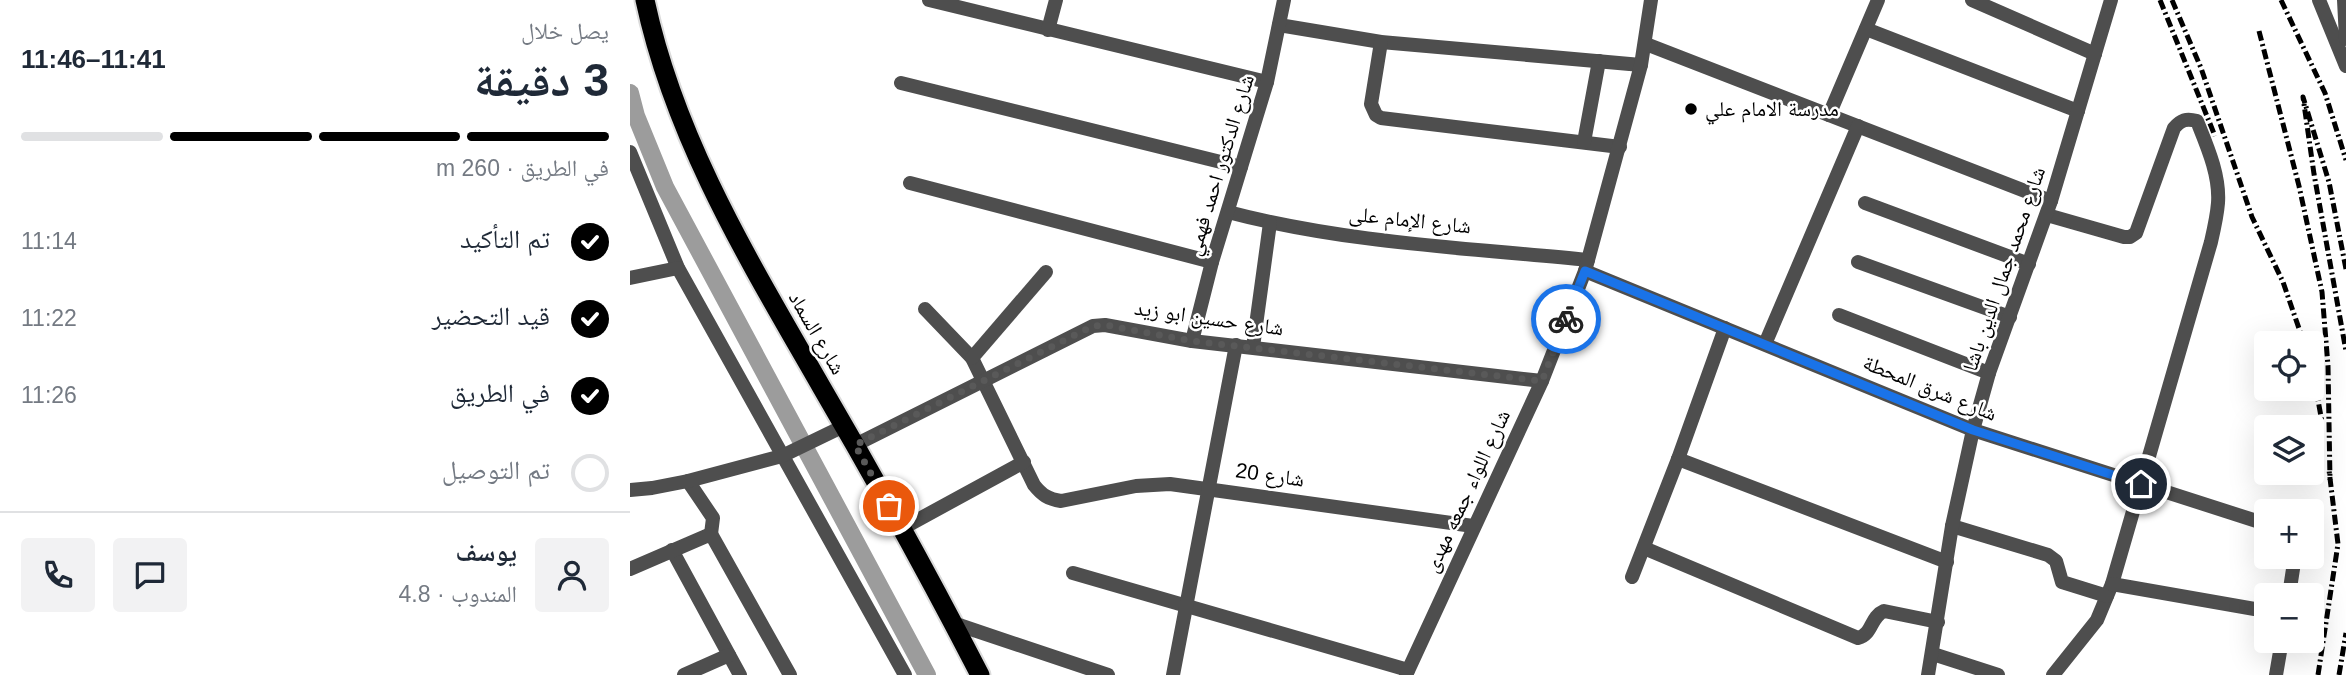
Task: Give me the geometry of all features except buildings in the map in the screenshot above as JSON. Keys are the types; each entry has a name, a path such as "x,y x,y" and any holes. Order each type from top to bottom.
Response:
{"highway":[{"name":"شارع السماد","path":"645,0 661,62 696,155 735,237 855,445 980,675"}],"street":[{"path":"929,0 1267,82"},
{"path":"1048,30 1056,0"},
{"name":"شارع الدكتور احمد فهمي","path":"1192,341 1212,262 1267,82 1284,0"},
{"path":"1651,6 1661,0"},
{"path":"1829,115 1878,0"},
{"path":"1972,0 2095,54"},
{"path":"2319,0 2346,66"},
{"path":"2344,0 2346,39"},
{"name":"شارع محمد جمال الدين باشا","path":"1928,675 1952,526 1973,430 1989,373 2049,208 2110,2"},
{"name":"شارع اللواء جمعه مهدى","path":"1407,673 1542,381 1587,265 1641,65 1651,6"},
{"path":"1279,25 1381,42 1641,65"},
{"path":"1866,29 2078,111"},
{"path":"1381,42 1371,104 1376,115 1620,147"},
{"path":"1646,44 1858,126 2049,208 2124,237 2136,233 2174,128 2180,121 2197,121 2213,168 2218,201 2211,242 2110,590 2097,620 2053,675"},
{"path":"1584,142 1599,61"},
{"path":"901,83 1241,167"},
{"path":"1765,344 1858,126"},
{"path":"632,160 678,268 905,675"},
{"path":"910,183 1212,262"},
{"path":"1866,203 2029,264"},
{"name":"شارع الإمام على","path":"1228,212 1270,223 1587,265"},
{"path":"1252,346 1270,223"},
{"path":"1858,262 2010,317"},
{"name":"شارع شرق المحطة","path":"1587,265 1725,328 1973,430 2254,520"},
{"path":"630,278 678,268"},
{"path":"972,358 1046,272"},
{"path":"901,529 1024,462 972,358 925,309"},
{"path":"1839,315 1989,373"},
{"name":"شارع حسين ابو زيد","path":"855,445 1093,326 1105,325 1192,341 1542,381"},
{"path":"1632,577 1725,328"},
{"path":"1173,675 1236,345"},
{"path":"630,490 688,481 782,456 844,426"},
{"path":"1678,459 1947,562"},
{"name":"شارع 20","path":"1024,462 1034,485 1042,495 1061,501 1136,486 1170,484 1473,526"},
{"path":"688,481 713,519 711,534 790,675"},
{"path":"1952,526 2048,555 2056,561 2062,582 2254,609"},
{"path":"630,569 711,534"},
{"path":"1644,548 1858,638 1870,630 1874,617 1884,611 1938,622"},
{"path":"672,550 740,675"},
{"path":"1073,573 1407,673"},
{"path":"953,623 1108,675"},
{"path":"2276,675 2280,653"},
{"path":"684,675 729,654"},
{"path":"1933,654 1998,675"}],"waterway":[{"path":"630,93 636,116 665,187 927,675"}],"railway":[{"path":"2160,0 2215,136"},
{"path":"2172,0 2201,68 2252,217 2283,282 2300,331"},
{"path":"2281,0 2325,93 2346,160"},
{"path":"2259,31 2299,186 2322,292 2328,366 2330,480"},
{"path":"2346,269 2329,182 2303,97 2346,351"},
{"path":"2318,401 2321,415"},
{"path":"2318,675 2338,544 2329,470"},
{"path":"2339,675 2346,633"}],"way so far":[{"path":"889,506 855,445 1093,326 1105,325 1192,341 1542,381 1566,319"}],"place":[{"name":"مدرسة الامام علي","path":"1691,109"}],"route":[{"path":"1566,319 1585,271 1973,430 2141,484"}]}
